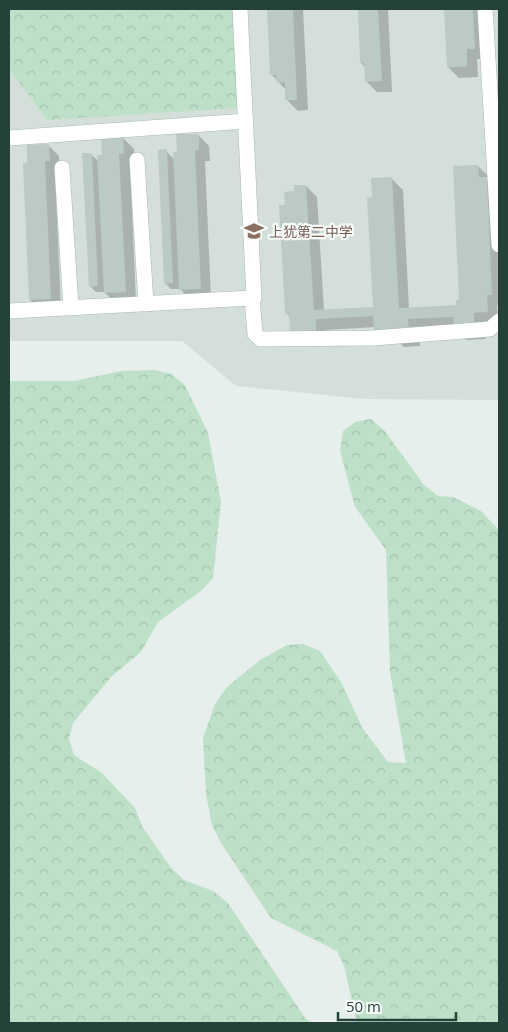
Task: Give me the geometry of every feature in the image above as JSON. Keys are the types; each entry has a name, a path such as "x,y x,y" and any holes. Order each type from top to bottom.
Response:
{"street":[{"path":"240,9 255,334 260,339 373,338 490,329 499,321"},
{"path":"485,9 499,245"},
{"path":"9,138 246,121"},
{"path":"137,160 146,304"},
{"path":"62,168 71,308"},
{"path":"9,311 252,298"}],"shaded area":[{"name":"上犹第二中学","path":"233,9 499,9 499,400 364,399 236,386 182,341 9,341 9,69 47,120"}],"green space":[{"path":"9,9 233,9 238,108 47,120 9,69"},
{"path":"155,370 171,374 185,385 208,433 221,502 213,578 201,591 158,622 141,652 112,676 73,723 69,739 74,755 102,773 135,808 142,826 171,868 184,880 213,891 228,903 306,1019 312,1023 9,1023 9,381 74,381 121,371"},
{"path":"371,419 384,430 424,485 438,496 453,497 481,511 499,530 499,1023 357,1023 344,966 337,951 271,918 221,843 212,825 206,794 203,738 215,704 227,687 260,660 287,645 303,644 320,651 341,682 363,729 388,762 406,763 390,672 386,550 355,507 340,451 343,431 355,422"}],"building":[{"path":"267,9 293,9 297,100 285,100 285,82 277,83 276,75 270,75"},
{"path":"358,9 378,9 382,81 365,82 364,63 360,63"},
{"path":"444,9 473,9 475,49 467,49 467,66 447,68"},
{"path":"176,134 199,134 199,150 195,151 201,289 179,290 173,152 177,152"},
{"path":"123,137 124,154 119,154 126,292 104,293 97,155 102,155 101,138"},
{"path":"49,144 50,161 45,161 51,299 29,300 23,163 27,163 27,145"},
{"path":"167,149 173,283 164,284 158,150"},
{"path":"82,153 92,153 98,286 89,287"},
{"path":"478,165 479,177 487,177 492,295 487,295 488,312 474,313 474,329 454,329 453,317 408,319 409,336 374,333 373,316 316,319 316,333 290,335 289,313 285,313 279,205 285,205 284,192 294,191 294,185 306,185 314,310 373,307 367,198 372,197 371,178 392,177 399,308 456,305 456,300 459,300 453,166"}],"place":[{"name":"上犹第二中学","path":"254,231"}]}
